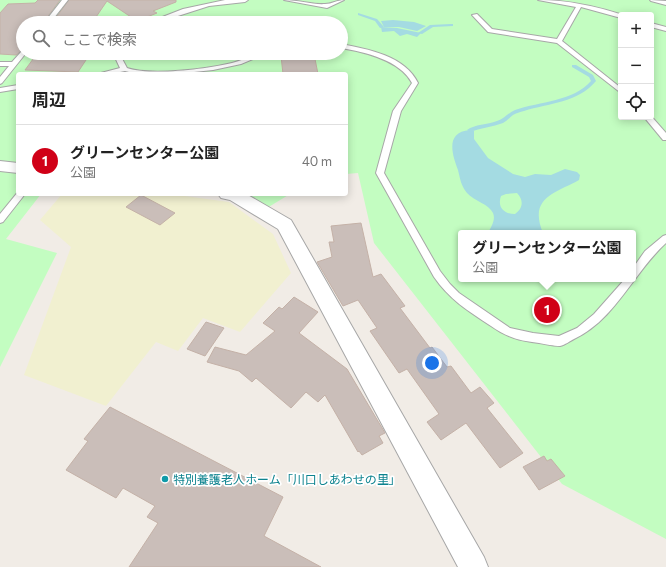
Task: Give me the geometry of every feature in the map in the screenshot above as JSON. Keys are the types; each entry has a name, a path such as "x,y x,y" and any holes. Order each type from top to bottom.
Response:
{"street":[{"path":"0,166 16,168"},
{"path":"236,196 285,225 474,567"}],"lane":[{"path":"52,16 65,0"},
{"path":"168,16 222,1 245,0"},
{"path":"287,0 327,6 341,0"},
{"path":"541,0 574,2 580,6 591,7 618,15"},
{"path":"591,7 593,0"},
{"path":"653,0 666,3"},
{"path":"559,41 580,6"},
{"path":"475,15 490,30 559,41 618,89"},
{"path":"654,26 666,29"},
{"path":"348,48 365,52 397,65 408,72 415,83 397,111 380,173 437,274 446,287 455,296 507,332 532,338 560,340 581,331 598,317 628,282"},
{"path":"0,82 17,60"},
{"path":"120,60 125,69"},
{"path":"174,72 234,64 245,60"},
{"path":"0,64 14,64"},
{"path":"110,72 125,69 132,72"},
{"path":"0,90 16,87"},
{"path":"651,120 666,138"},
{"path":"0,220 19,196"},
{"path":"636,272 648,254 666,238"}],"green space":[{"path":"0,0 666,0 666,539 562,484 374,243 358,173 348,174 348,72 16,72 16,196 39,196 6,239 57,253 0,367"},
{"path":"60,196 185,196 229,202 273,234 291,273 240,332 203,318 178,351 156,342 106,406 24,375 71,247 40,220"},
{"path":"248,196 287,196 267,208"}],"water":[{"path":"393,20 414,22 426,26 417,31 399,27 384,27 381,21"},
{"path":"381,27 397,28 421,33 417,37 407,34 400,36 394,31 382,32"},
{"path":"470,130 474,131 474,139 488,158 513,174 525,177 535,174 551,175 565,169 577,172 580,175 579,180 554,193 542,204 539,211 539,221 542,230 490,230 494,221 493,213 488,207 470,196 463,188 452,145 457,135","holes":["517,193 522,204 518,212 511,214 502,209 500,203 501,196"]}],"building":[{"path":"38,0 60,0 48,16 16,16 16,55 0,54 0,13 8,4 35,3"},
{"path":"69,0 176,0 176,2 153,11 157,13 150,16 130,16 107,1 97,16 57,16"},
{"path":"32,60 86,60 78,72 25,70"},
{"path":"281,60 315,60 318,72 283,72"},
{"path":"140,196 143,196 175,213 160,225 126,207"},
{"path":"361,223 373,277 381,274 405,306 400,308 430,348 432,347 447,367 451,366 471,393 480,387 494,403 487,408 523,453 500,468 466,423 441,440 427,422 439,414 407,369 399,373 370,331 377,328 358,300 343,306 317,262 332,257 329,242 334,242 331,226"},
{"path":"294,297 318,312 299,333 347,369 385,433 379,436 383,443 362,455 359,451 358,452 325,395 318,402 306,392 291,408 256,378 252,382 239,371 207,362 215,347 246,355 275,331 263,323 279,307 282,309"},
{"path":"206,322 224,328 205,356 187,349"},
{"name":"特別養護老人ホーム「川口しあわせの里」","path":"110,407 283,497 264,536 321,567 129,567 158,523 147,517 155,506 123,488 116,498 66,470 88,441 84,439"},
{"path":"544,456 547,461 551,459 565,476 539,490 523,467"}],"waterway":[{"path":"359,14 376,20 382,27"},
{"path":"420,33 432,26 451,25"},
{"path":"470,130 500,122 513,113 524,109 579,94 594,81 591,76 574,66"}],"place":[{"name":"グリーンセンター公園","path":"547,310"},
{"name":"特別養護老人ホーム「川口しあわせの里」","path":"165,479"}]}
